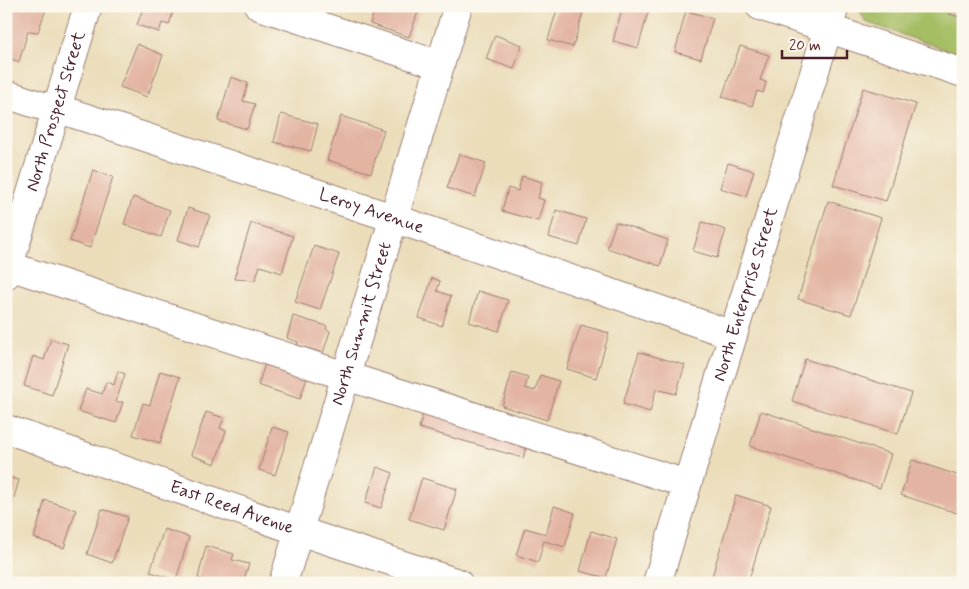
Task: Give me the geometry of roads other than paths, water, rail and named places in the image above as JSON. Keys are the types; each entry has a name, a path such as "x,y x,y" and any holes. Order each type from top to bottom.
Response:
{"street":[{"name":"North Prospect Street","path":"7,269 88,6"},
{"path":"259,6 440,65"},
{"name":"North Summit Street","path":"283,583 458,6"},
{"path":"760,6 832,18 963,73"},
{"name":"North Enterprise Street","path":"657,583 832,18"},
{"name":"Leroy Avenue","path":"6,94 38,105 56,108 393,218 733,335"},
{"path":"7,269 687,484"},
{"name":"East Reed Avenue","path":"6,429 299,531 458,583"}]}
